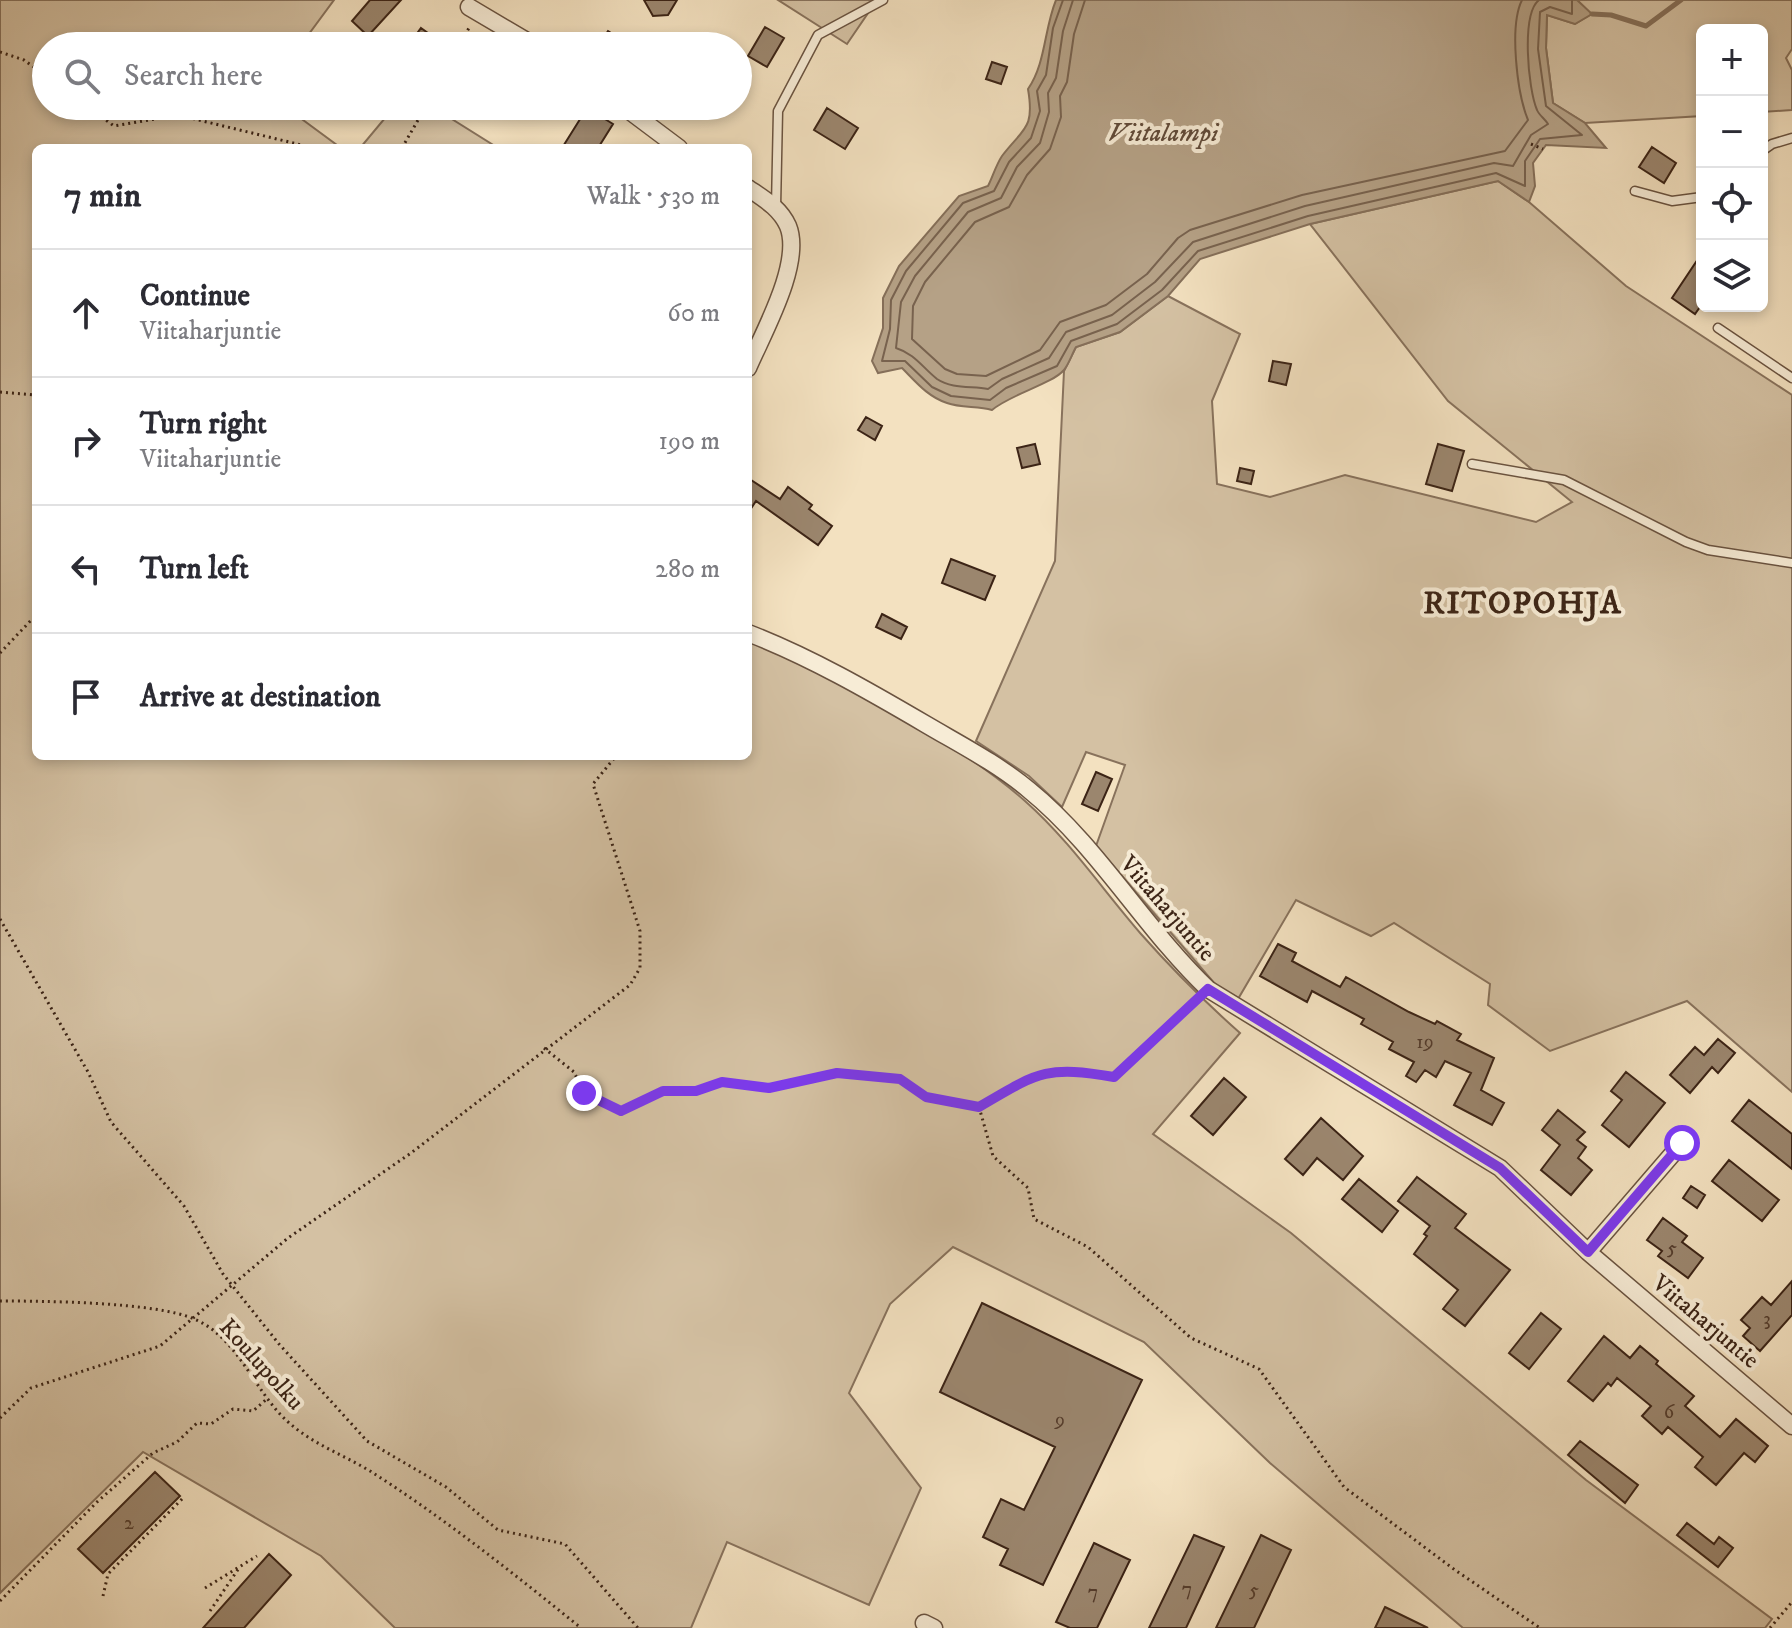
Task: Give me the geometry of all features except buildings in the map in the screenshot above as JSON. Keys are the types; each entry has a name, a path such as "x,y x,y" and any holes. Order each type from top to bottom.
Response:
{"street":[{"path":"474,10 511,32"},
{"path":"642,120 674,144"},
{"path":"752,191 776,208 788,225 793,244 790,262 752,358"},
{"name":"Viitaharjuntie","path":"752,635 880,698 986,759 1031,790 1084,845 1172,953 1208,989 1488,1159 1588,1252 1792,1426"},
{"path":"1588,1252 1682,1143"}],"lane":[{"path":"776,208 778,111 818,35 883,0"},
{"path":"1768,147 1792,138"},
{"path":"1635,191 1672,201 1696,198"},
{"path":"1718,328 1792,378"},
{"path":"1472,464 1564,480 1686,542 1708,550 1792,563"}],"path":[{"path":"465,32 474,10"},
{"path":"0,52 32,66"},
{"path":"106,120 114,126 149,120"},
{"path":"199,120 298,144"},
{"path":"404,144 418,120"},
{"path":"1531,144 1543,149"},
{"path":"0,392 32,395"},
{"path":"0,653 32,619"},
{"path":"0,1418 31,1388 160,1346 288,1238 411,1153 630,985 640,968 640,931 593,784 613,760"},
{"path":"0,919 88,1072 111,1122 184,1206 232,1285 279,1344 367,1441 446,1487 498,1530 565,1544 638,1628"},
{"path":"544,1048 574,1072 584,1093 621,1111 663,1091 696,1091 722,1082 769,1088 837,1073 900,1079 926,1097 979,1107 1032,1076 1068,1069 1114,1077 1208,989"},
{"path":"979,1107 993,1156 1028,1188 1034,1219 1088,1247 1191,1338 1259,1369 1344,1487 1455,1570 1540,1628"},
{"name":"Koulupolku","path":"0,1301 156,1310 194,1319 221,1337 285,1420 321,1447 368,1470 402,1493 581,1628"},
{"path":"0,1601 97,1502 153,1453 177,1442 197,1423 211,1424 233,1409 253,1411 268,1398"},
{"path":"103,1596 108,1574 184,1497"},
{"path":"205,1588 257,1556"},
{"path":"210,1611 241,1565"},
{"path":"1770,1628 1792,1602"}],"shaded area":[{"path":"0,0 334,0 310,32 32,32 32,120 303,120 336,144 32,144 32,760 752,760 752,640 892,712 996,777 1041,816 1153,947 1240,1033 1153,1134 1291,1233 1586,1480 1772,1619 1765,1628 1463,1628 1270,1463 1144,1342 953,1247 890,1304 849,1393 921,1488 869,1605 727,1542 691,1628 395,1628 321,1556 143,1452 0,1593"},
{"path":"778,0 877,0 847,44"},
{"path":"1577,0 1792,0 1792,49 1786,58 1792,70 1792,110 1768,112 1768,24 1696,24 1696,116 1585,123 1553,103 1546,48 1547,15 1575,24 1591,14"},
{"path":"383,120 453,120 492,144 363,144"},
{"path":"1498,181 1529,202 1626,286 1792,395 1792,1092 1687,1001 1550,1051 1488,1005 1490,984 1394,923 1371,936 1296,900 1238,999 1215,984 1096,846 1125,765 1086,752 1062,807 1029,776 976,741 1055,561 1064,371 1076,347 1120,332 1168,296 1240,334 1212,401 1217,484 1270,497 1345,475 1536,522 1572,502 1448,401 1310,224"}],"water":[{"name":"Viitalampi","path":"1056,0 1577,0 1592,14 1575,24 1547,15 1546,48 1553,103 1585,123 1606,148 1546,145 1533,163 1535,186 1529,202 1498,181 1310,224 1200,259 1168,296 1120,332 1076,347 1064,370 1050,380 992,410 952,405 928,393 902,368 878,373 872,361 883,328 883,298 899,266 959,196 988,186 1002,156 1026,127 1030,113 1028,89 1042,57"}],"waterway":[{"path":"1592,14 1611,15 1646,26 1681,0"}],"district":[{"name":"RITOPOHJA","path":"1523,602"}],"route":[{"path":"584,1093 621,1111 663,1091 696,1091 722,1082 769,1088 837,1073 900,1079 926,1097 979,1107 1032,1076 1068,1069 1114,1077 1208,989 1500,1168 1588,1252 1682,1143"}]}
